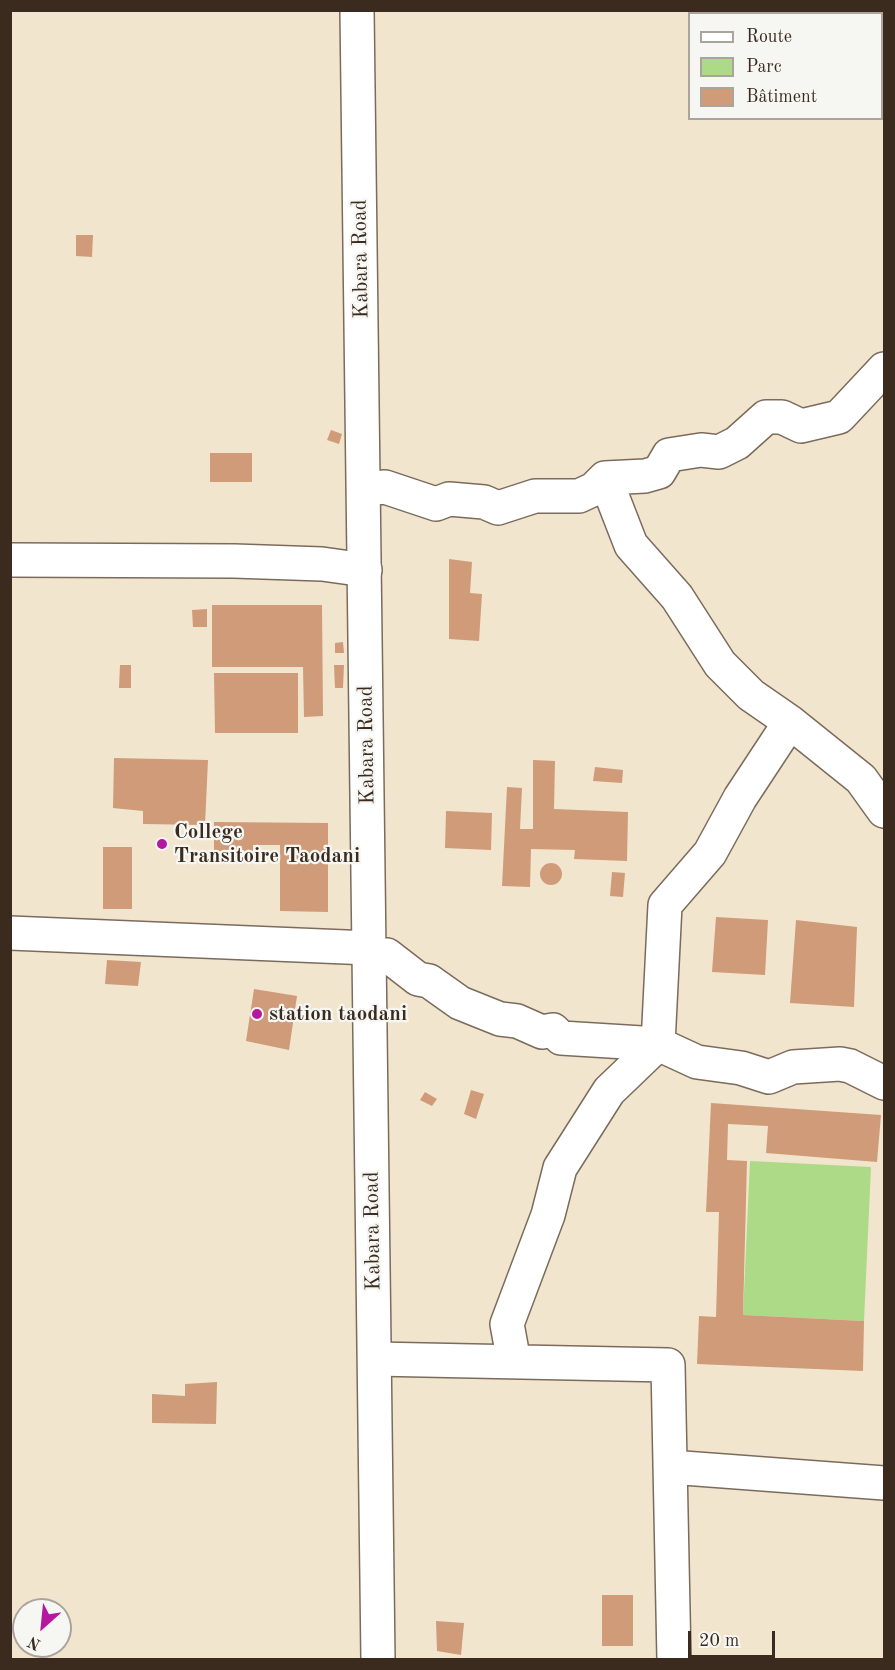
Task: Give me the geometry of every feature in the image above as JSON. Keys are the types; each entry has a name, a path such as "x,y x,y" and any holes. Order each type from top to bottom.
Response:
{"street":[{"name":"Kabara Road","path":"357,10 378,1659"},
{"path":"364,489 385,487 436,504 448,499 484,502 498,508 535,496 579,496 594,489 605,478 645,476 659,472 669,454 701,450 720,452 737,443 766,417 782,417 801,426 838,417 885,369"},
{"path":"605,478 631,545 677,597 720,664 751,695 790,722 861,779 885,811"},
{"path":"10,560 256,561 322,564 365,570"},
{"path":"514,1362 507,1324 548,1215 560,1168 609,1091 658,1044 665,905 710,854 740,798 790,722"},
{"path":"10,933 370,956 387,955 418,979 429,981 466,1006 542,1032 553,1030 561,1038 658,1044 697,1062 741,1068 769,1077 793,1067 840,1064 850,1066 885,1083"},
{"path":"375,1359 668,1365 674,1659"},
{"path":"670,1467 885,1483"}],"green space":[{"path":"750,1161 871,1167 864,1321 743,1315"}],"building":[{"path":"705,10 772,10 772,12 705,12"},
{"path":"776,10 840,10 840,12 776,12"},
{"path":"844,10 871,10 871,12 844,12"},
{"path":"76,235 93,235 92,257 76,256"},
{"path":"331,430 342,434 339,444 327,440"},
{"path":"210,453 252,453 252,482 210,482"},
{"path":"449,559 472,562 470,593 482,594 479,641 449,639"},
{"path":"212,605 322,605 323,716 304,717 303,667 212,667"},
{"path":"207,609 207,627 193,627 192,610"},
{"path":"343,642 344,653 335,653 335,643"},
{"path":"120,665 131,665 131,688 119,688"},
{"path":"334,665 344,665 343,688 335,688"},
{"path":"214,673 298,673 298,733 215,733"},
{"path":"114,758 208,760 205,825 143,824 143,811 113,808"},
{"path":"533,760 555,761 554,809 628,812 627,861 574,859 575,850 531,849 530,887 502,886 507,787 522,788 520,829 533,829"},
{"path":"595,767 623,770 622,783 593,781"},
{"path":"446,811 492,813 491,850 445,848"},
{"path":"214,822 328,823 328,912 280,911 280,845 253,845 253,851 214,851"},
{"path":"103,847 132,847 132,909 103,909"},
{"path":"551,863 559,866 562,874 559,882 551,885 543,882 540,874 543,866"},
{"path":"612,872 625,873 623,897 610,896"},
{"path":"716,917 768,920 765,975 712,972"},
{"path":"796,920 857,927 854,1007 790,1003"},
{"path":"107,960 141,962 138,986 105,984"},
{"path":"254,989 297,996 289,1050 246,1041"},
{"path":"471,1090 484,1094 476,1119 464,1114"},
{"path":"425,1092 437,1099 432,1106 420,1100"},
{"path":"711,1103 881,1115 877,1162 766,1153 768,1126 728,1124 727,1160 747,1161 743,1315 864,1321 863,1371 697,1364 699,1316 716,1317 719,1212 706,1212"},
{"path":"217,1382 216,1424 152,1423 152,1394 185,1396 185,1384"},
{"path":"602,1595 633,1595 633,1646 602,1646"},
{"path":"436,1621 464,1623 461,1655 437,1651"}],"place":[{"name":"College Transitoire Taodani","path":"162,844"},
{"name":"station taodani","path":"257,1014"}]}
